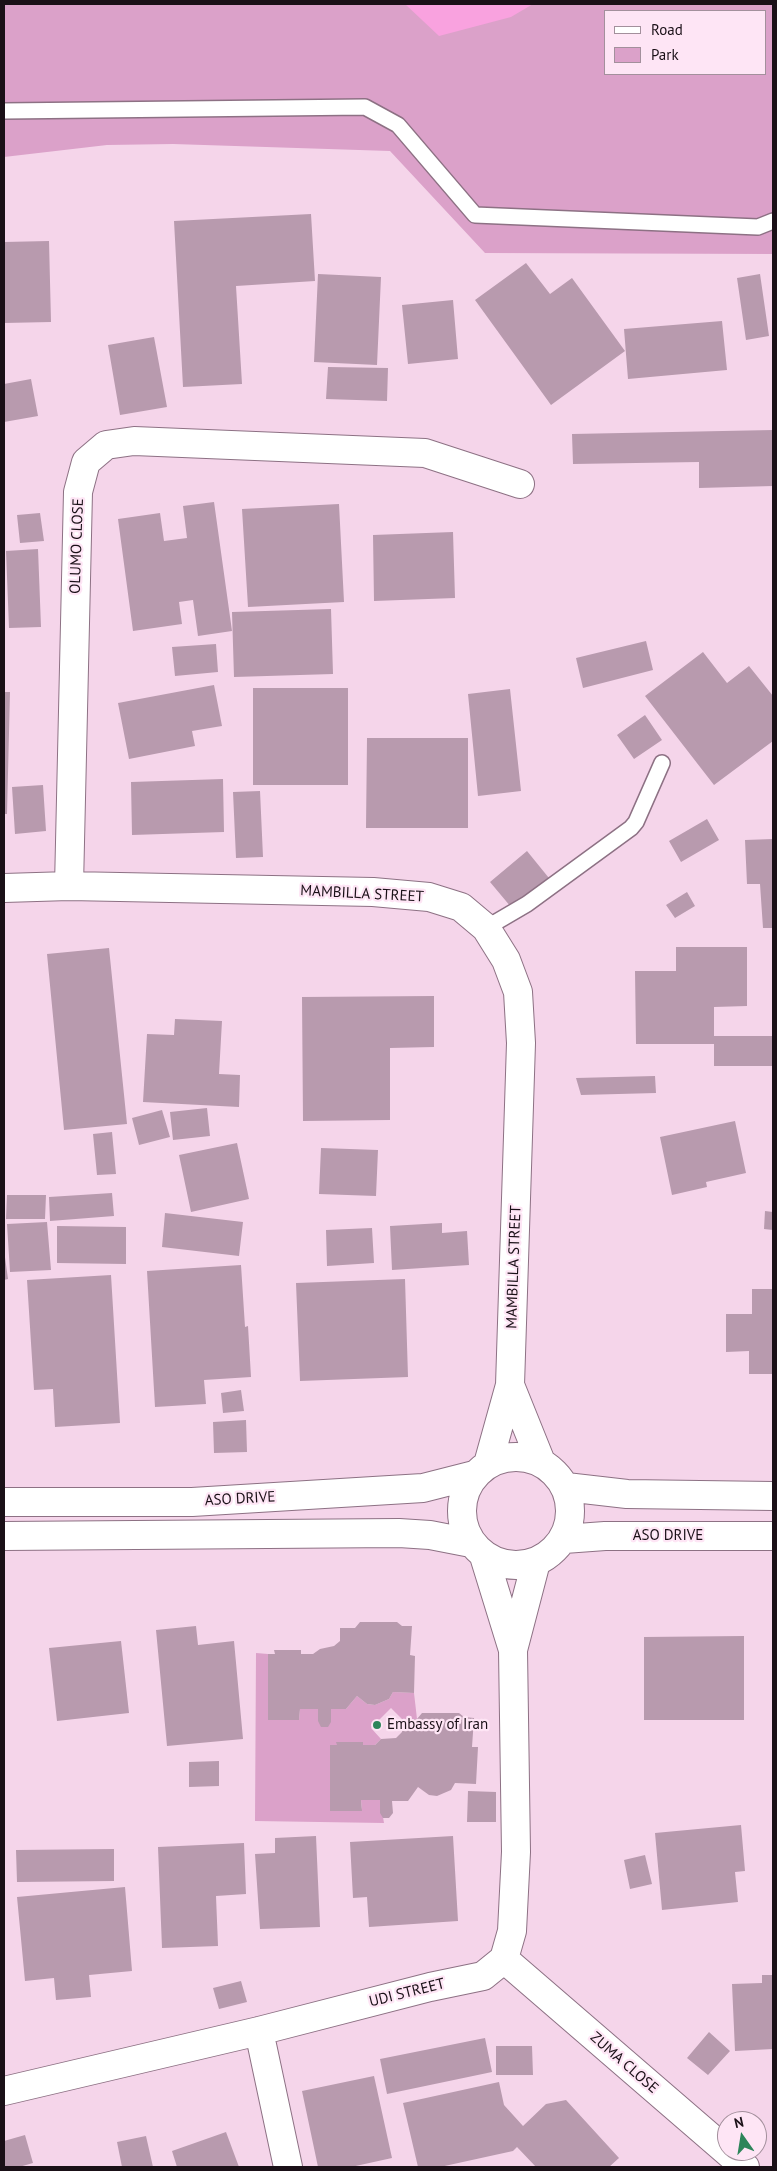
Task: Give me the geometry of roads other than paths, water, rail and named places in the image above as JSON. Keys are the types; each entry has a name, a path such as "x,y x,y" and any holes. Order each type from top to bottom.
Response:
{"street":[{"name":"OLUMO CLOSE","path":"69,886 78,492 86,462 106,445 134,441 425,453 520,484"},
{"name":"MAMBILLA STREET","path":"4,888 69,886 373,892 429,897 461,907 486,928 506,960 518,992 521,1043 510,1385"},
{"path":"510,1385 541,1462"},
{"path":"510,1385 481,1470 465,1491 461,1508 463,1527 478,1549 513,1650"},
{"path":"4,1536 398,1533 430,1535 478,1549 501,1564 518,1566 536,1562 551,1553 564,1539 570,1522 571,1504 566,1488 556,1472 541,1462 524,1457 505,1457 481,1470"},
{"name":"ASO DRIVE","path":"4,1502 201,1502 423,1488 481,1470"},
{"path":"566,1488 627,1494 773,1496"},
{"name":"ASO DRIVE","path":"564,1539 605,1536 773,1536"},
{"path":"504,1959 512,1931 516,1852 513,1650 536,1562"},
{"name":"UDI STREET","path":"4,2091 259,2031 430,1987 483,1976 504,1959"},
{"name":"ZUMA CLOSE","path":"504,1959 745,2167"},
{"path":"259,2031 288,2167"}],"lane":[{"path":"4,111 365,107 398,125 475,215 758,227 773,221"},
{"path":"486,928 527,904 631,828 636,822 662,764"}],"place":[{"name":"Embassy of Iran","path":"377,1725"}]}
